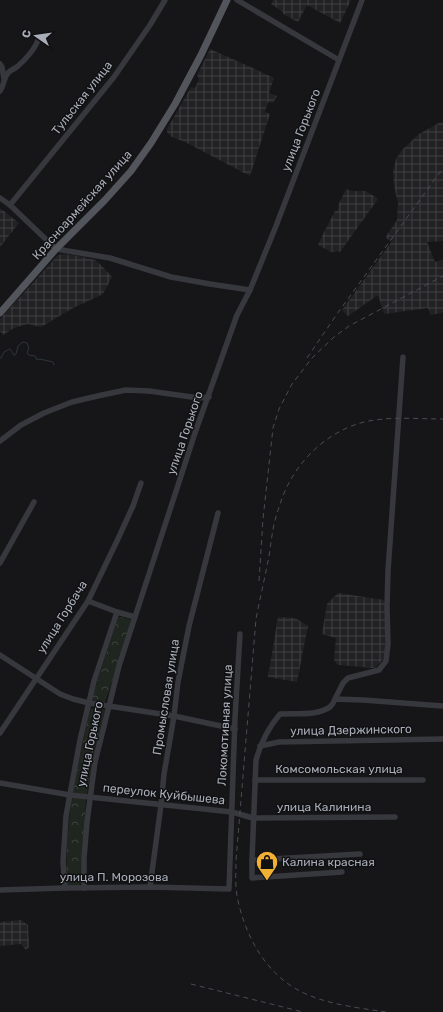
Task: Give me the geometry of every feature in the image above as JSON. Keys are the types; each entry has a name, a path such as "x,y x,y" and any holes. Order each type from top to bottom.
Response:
{"main road":[{"name":"Красноармейская улица","path":"0,313 56,249 105,200 131,171 151,143 175,104 201,55 227,0"}],"street":[{"name":"Тульская улица","path":"10,205 114,77 150,25 165,0"},
{"path":"237,0 339,60"},
{"name":"улица Горького","path":"84,888 85,846 95,762 119,666 196,430 237,315 250,290 276,226 362,0"},
{"path":"4,79 9,72 17,67 30,53 38,40"},
{"path":"0,64 4,79 2,89 0,91"},
{"path":"0,198 10,205 56,249 110,258 171,277 250,290"},
{"path":"342,872 252,878 256,760 260,746 272,724 280,714 322,711 330,706 343,683 348,678 379,670 386,661 388,644 388,572 403,357"},
{"path":"0,441 21,425 44,413 84,398 126,390 148,391 199,398 209,397"},
{"name":"улица Горбача","path":"0,733 88,601 133,506 140,483"},
{"path":"0,563 34,502"},
{"name":"Промысловая улица","path":"150,887 164,774 178,682 189,626 218,513"},
{"path":"88,601 117,612 136,617"},
{"path":"65,888 65,822 80,740 94,681 117,612"},
{"name":"Локомотивная улица","path":"229,888 240,634"},
{"path":"0,655 60,694 89,703 174,716 235,729"},
{"path":"335,699 443,706"},
{"name":"улица Дзержинского","path":"260,746 279,742 443,739"},
{"name":"Комсомольская улица","path":"255,780 423,780"},
{"name":"переулок Куйбышева","path":"0,783 70,795 232,812 253,818"},
{"name":"улица Калинина","path":"253,818 395,817"},
{"path":"252,860 360,854"},
{"name":"улица П. Морозова","path":"0,890 150,887 229,888"}],"shaded area":[{"path":"273,0 351,0 340,23 307,5 298,22 283,14 283,12 271,4"},
{"path":"210,49 274,78 269,93 277,96 273,103 268,102 265,112 270,114 250,176 185,142 172,137 167,132 167,129 191,87 195,88 199,79 197,75"},
{"path":"443,122 443,241 427,242 435,262 443,260 443,311 441,313 430,315 428,308 384,314 378,295 348,316 342,310 392,241 385,238 397,220 398,203 394,186 393,171 396,159 402,150 419,134"},
{"path":"346,189 352,191 366,191 378,199 340,252 331,252 318,245 335,211 337,211 339,207 338,206"},
{"path":"0,208 19,223 0,247"},
{"path":"63,254 95,260 102,266 112,277 103,294 73,308 41,327 28,324 14,328 3,335 0,331 0,319 58,255"},
{"path":"338,593 384,600 385,657 374,668 338,665 334,660 336,638 322,634 327,604"},
{"path":"278,617 295,618 308,626 297,682 268,677"},
{"path":"21,920 28,925 29,947 26,950 21,944 0,946 0,922"}],"green space":[{"path":"118,617 133,620 105,702 98,703 92,698"},
{"path":"90,708 105,710 87,794 75,794 73,791"},
{"path":"74,797 85,799 86,801 81,883 78,886 68,886 66,884 67,842 71,801"}],"waterway":[{"path":"0,358 4,352 10,349 14,355 16,354 18,346 23,342 27,343 29,348 27,353 29,355 35,356 37,360 40,359 53,362 54,365"}],"railway":[{"path":"307,358 337,314 443,168"},
{"path":"259,581 263,519 273,428 279,409 292,384 312,358 334,337 349,326 443,276"},
{"path":"386,1012 325,1001 292,987 269,966 260,954 252,941 241,911 236,892 236,860 256,619 274,524 285,490 297,470 312,452 331,437 364,422 394,418 443,419"},
{"path":"191,984 303,1012"}],"place":[{"name":"Калина красная","path":"267,882"}]}
